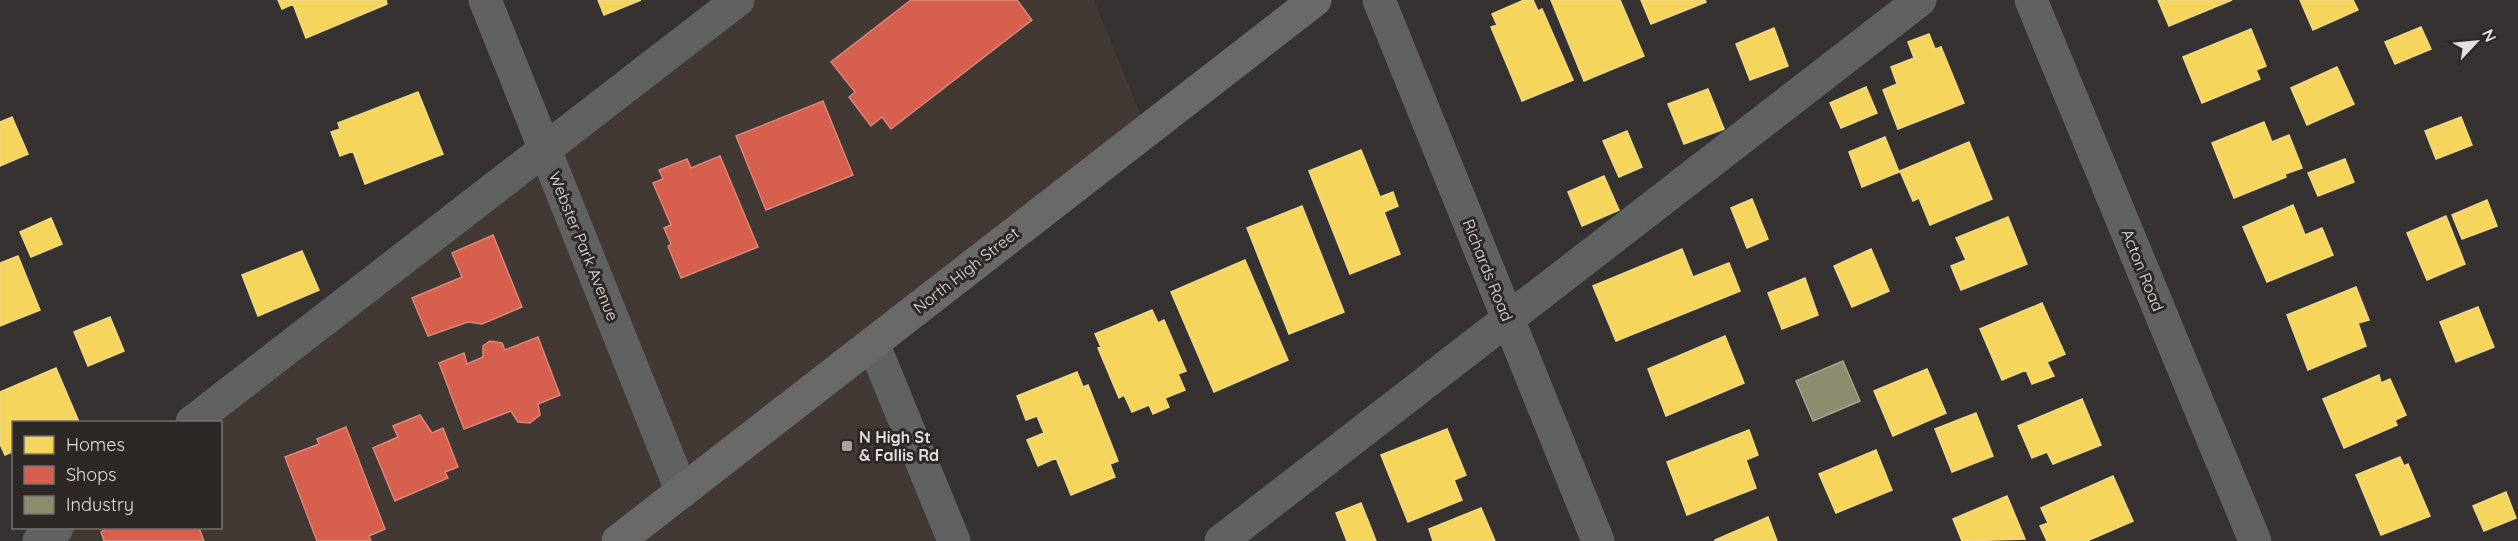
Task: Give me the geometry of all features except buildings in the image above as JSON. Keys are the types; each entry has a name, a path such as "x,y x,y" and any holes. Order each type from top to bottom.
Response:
{"main road":[{"name":"North High Street","path":"618,541 873,343 1301,4"}],"street":[{"name":"Webster Park Avenue","path":"485,0 682,492"},
{"path":"195,421 738,0"},
{"name":"Richards Road","path":"1379,0 1598,541"},
{"path":"1221,541 1920,0"},
{"name":"Acton Road","path":"2031,0 2255,541"},
{"path":"873,343 954,541"},
{"path":"39,541 56,529"}],"shaded area":[{"path":"731,0 1094,0 1149,135 878,345 958,541 28,541 44,529 222,529 222,421 183,421"}],"place":[{"name":"N High St & Fallis Rd","path":"847,446"}]}
